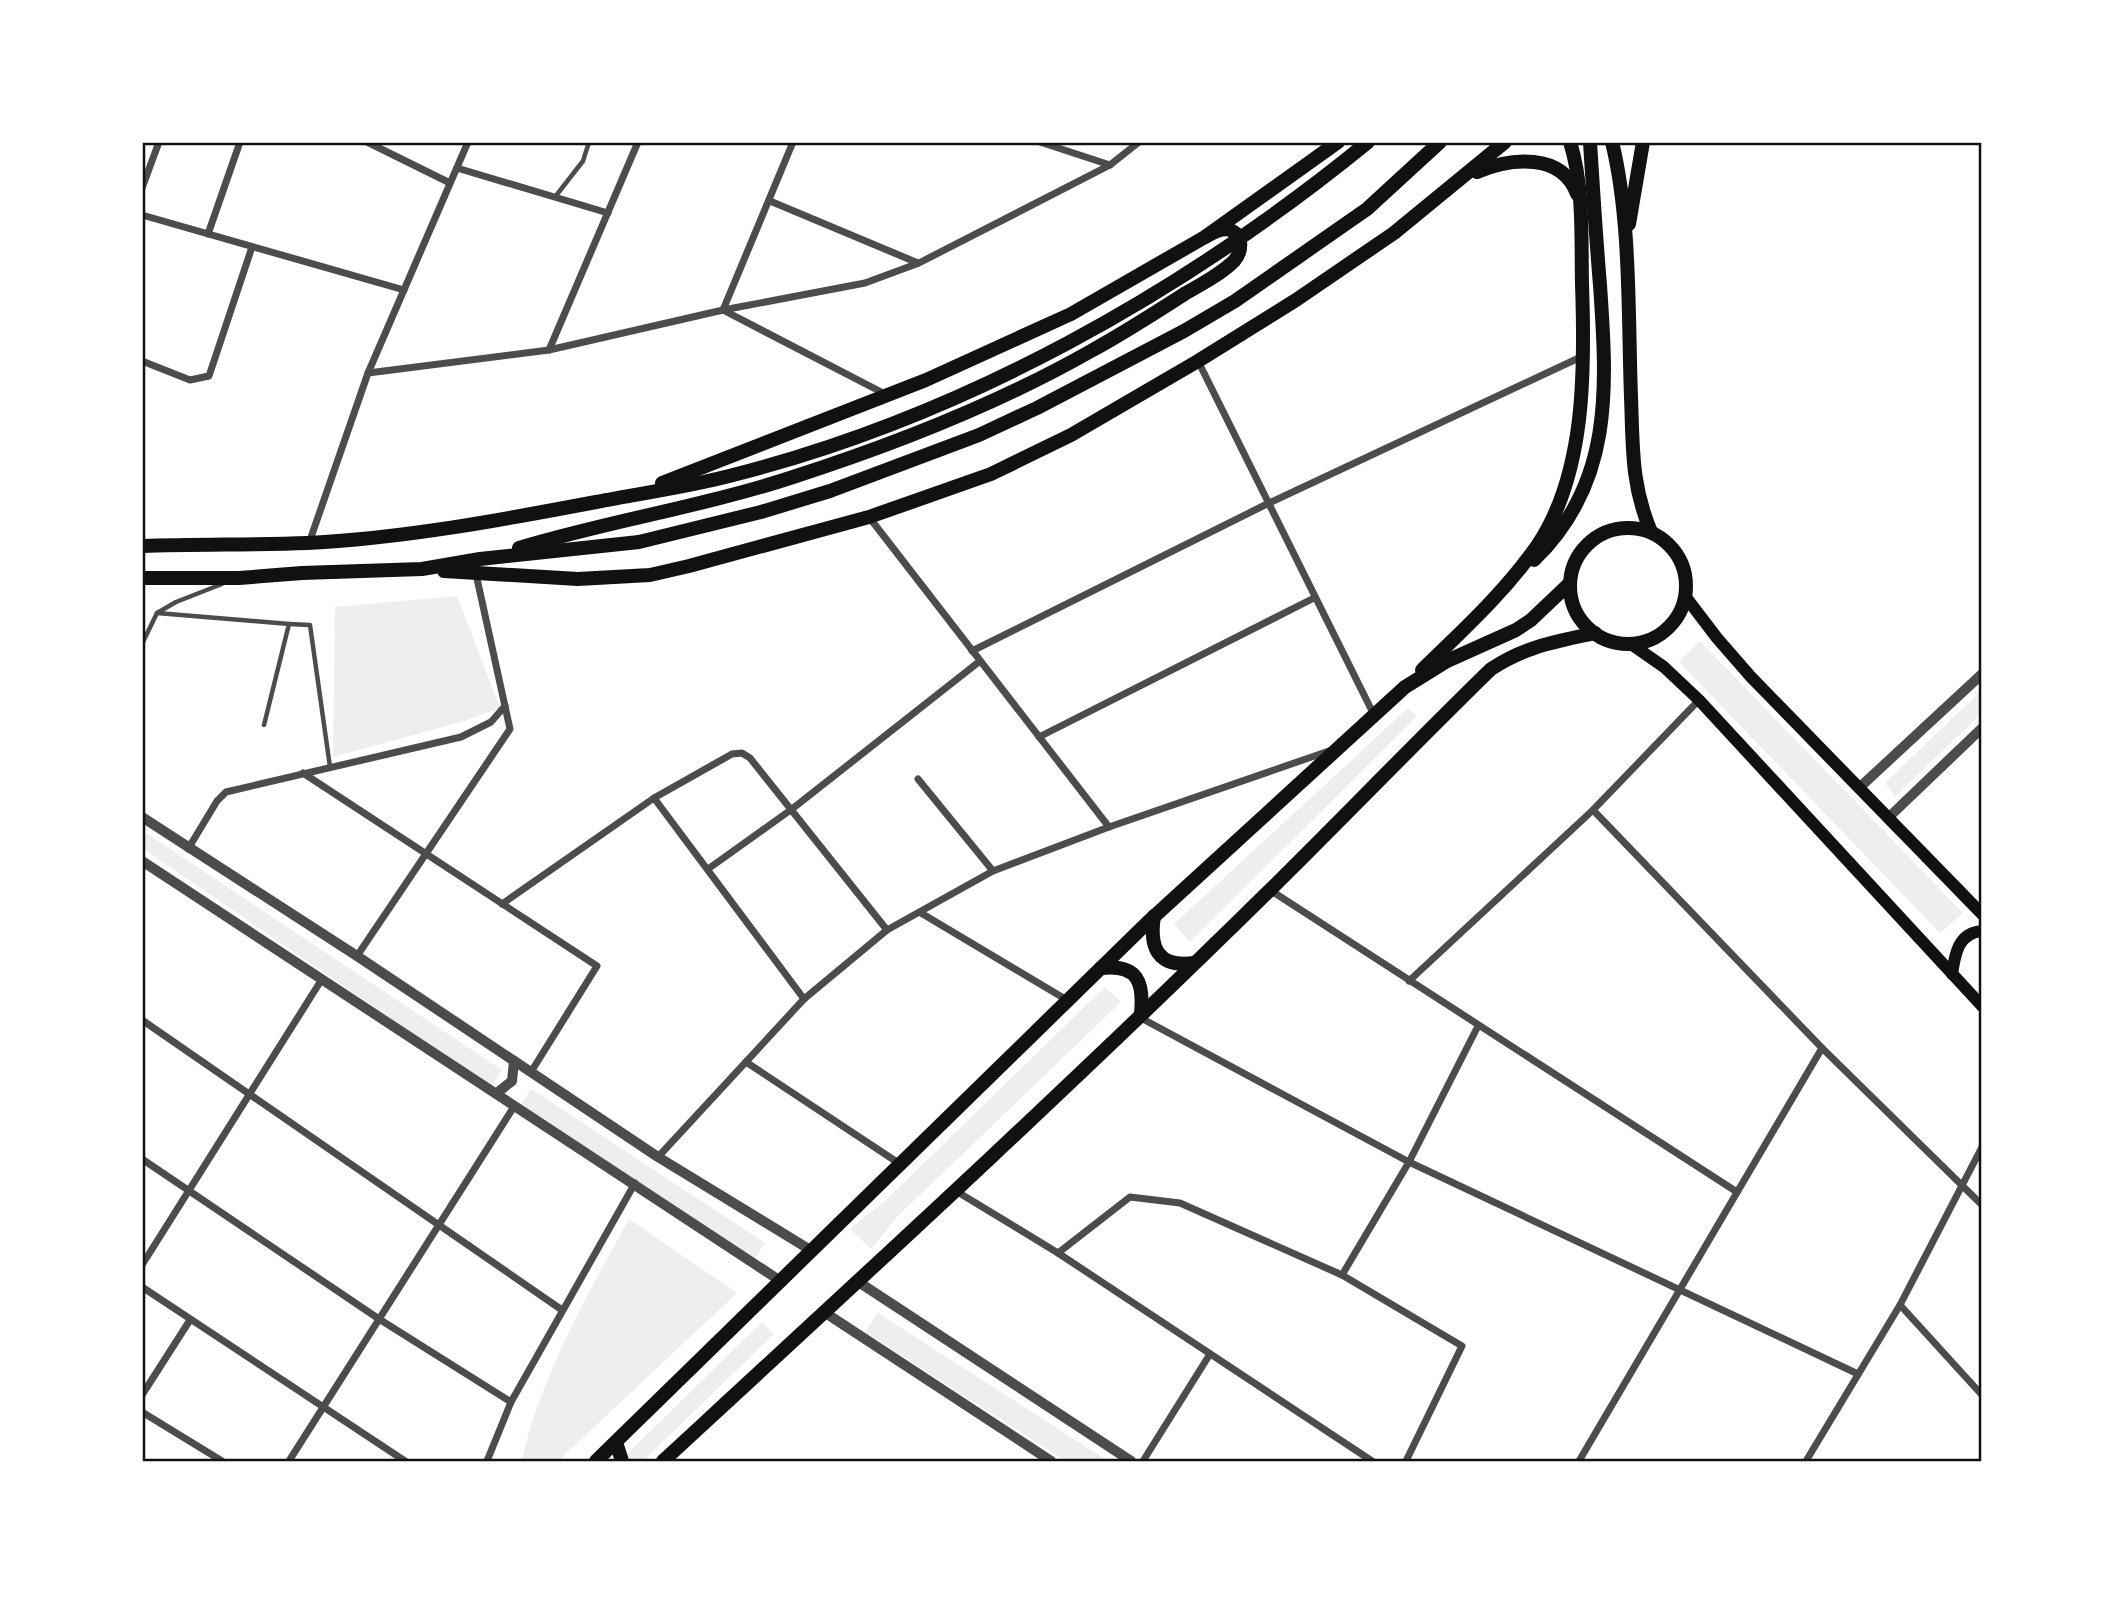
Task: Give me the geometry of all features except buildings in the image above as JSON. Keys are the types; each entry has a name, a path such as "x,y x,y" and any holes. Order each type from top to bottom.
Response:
{"main road":[{"path":"597,502 680,477 887,395 1071,314 1205,237 1339,142"},
{"path":"142,546 309,543 441,530 675,488 793,458 938,405 1069,342 1143,301 1220,251 1368,142"},
{"path":"142,578 239,578 475,564 639,542 761,512 830,491 967,439 1037,408 1184,331 1235,301 1367,209 1440,142"},
{"path":"1449,190 1506,142"},
{"path":"1503,590 1538,544 1550,522 1565,483 1579,414 1585,356 1579,204 1570,142"},
{"path":"596,1461 1154,916 1375,716 1550,545 1579,502 1590,473 1603,413 1604,351 1590,142"},
{"path":"1612,142 1620,183 1625,247 1634,469 1642,509 1651,532"},
{"path":"1625,247 1643,142"},
{"path":"475,564 578,579 650,575 869,517 991,474 1071,435 1198,361 1351,265 1466,176 1510,162 1532,161 1559,169 1576,190 1579,204"},
{"path":"475,564 574,531 704,503 789,479 956,417 1040,379 1102,345 1214,276 1232,262 1240,249 1237,235 1230,230 1223,229 1205,237"},
{"path":"1633,528 1651,532 1667,543 1679,558 1686,576 1685,596 1679,614 1667,629 1650,639 1618,643 1595,633 1581,620 1573,602 1570,583 1574,565 1583,549 1597,536 1614,529 1633,528"},
{"path":"1405,687 1447,661 1516,630 1531,620 1570,583"},
{"path":"1685,596 1742,668 1982,914"},
{"path":"663,1461 858,1282 1140,1015 1270,890 1491,668 1513,654 1535,646 1595,633"},
{"path":"1631,643 1664,667 1699,699 1982,1006"},
{"path":"1154,916 1152,940 1159,953 1170,961 1184,964 1194,962"},
{"path":"1952,974 1957,948 1967,935 1982,931"},
{"path":"1101,968 1121,968 1133,974 1143,991 1140,1015"},
{"path":"616,1442 622,1461"}],"street":[{"path":"142,188 159,142"},
{"path":"208,234 240,142"},
{"path":"367,142 450,183"},
{"path":"309,543 368,373 468,142"},
{"path":"549,350 638,142"},
{"path":"723,310 793,142"},
{"path":"1040,142 1110,165"},
{"path":"368,373 549,350 723,310 865,283 919,263 1110,165 1139,142"},
{"path":"457,168 608,214"},
{"path":"770,201 919,263"},
{"path":"142,215 404,290"},
{"path":"142,361 190,380 209,376 252,247"},
{"path":"723,310 887,395"},
{"path":"972,651 1267,504 1585,356"},
{"path":"1198,361 1375,716"},
{"path":"869,517 1109,827"},
{"path":"357,956 509,729 479,597 475,564"},
{"path":"1039,737 1314,598"},
{"path":"708,869 792,809 980,661"},
{"path":"1859,788 1982,674"},
{"path":"1409,981 1593,810 1699,699"},
{"path":"188,849 217,801 226,792 461,737 491,722 505,706"},
{"path":"1888,818 1982,728"},
{"path":"658,1157 804,999 887,930 993,871 1109,827 1337,748"},
{"path":"502,904 654,798 732,754 742,753 750,758 792,809 887,930"},
{"path":"303,773 597,966 531,1073"},
{"path":"918,779 993,871"},
{"path":"654,798 804,999"},
{"path":"1593,810 1822,1048 1982,1205"},
{"path":"142,817 147,826 357,956 658,1157 812,1251"},
{"path":"142,861 782,1282"},
{"path":"1270,890 1737,1192"},
{"path":"921,913 1068,1000"},
{"path":"142,1265 322,979"},
{"path":"1140,1015 1409,1161 1858,1374"},
{"path":"142,1020 562,1310"},
{"path":"1342,1275 1409,1161 1478,1026"},
{"path":"1579,1461 1822,1048"},
{"path":"497,1093 512,1081 514,1061"},
{"path":"746,1062 900,1164"},
{"path":"289,1461 515,1105"},
{"path":"1806,1461 1899,1305 1982,1147"},
{"path":"142,1159 379,1319 510,1402"},
{"path":"487,1461 510,1402 635,1183"},
{"path":"955,1191 1058,1253 1372,1461"},
{"path":"1058,1253 1130,1197 1180,1203 1342,1275 1462,1346 1406,1461"},
{"path":"858,1282 1131,1461"},
{"path":"142,1287 405,1461"},
{"path":"1899,1305 1982,1395"},
{"path":"824,1312 1051,1461"},
{"path":"142,1395 190,1320"},
{"path":"1143,1461 1210,1354"},
{"path":"142,1412 222,1461"}],"lane":[{"path":"554,197 583,161 589,142"},
{"path":"142,644 148,626 157,614 176,602 239,578"},
{"path":"157,614 310,625 330,767"},
{"path":"264,725 289,624"}],"shaded area":[{"path":"457,596 500,708 461,722 333,757 335,607"},
{"path":"1700,641 1963,913 1940,933 1679,662"},
{"path":"1982,690 1982,713 1895,796 1885,783"},
{"path":"1408,708 1417,716 1190,942 1174,924"},
{"path":"146,833 502,1070 491,1087 142,848"},
{"path":"1105,987 1121,1002 898,1216 871,1249 850,1229 886,1200"},
{"path":"531,1089 765,1243 755,1259 518,1109"},
{"path":"629,1219 737,1293 558,1461 522,1461 530,1430 553,1367"},
{"path":"878,1313 1108,1461 1066,1461 865,1332"},
{"path":"762,1322 774,1334 643,1461 620,1461"}]}
